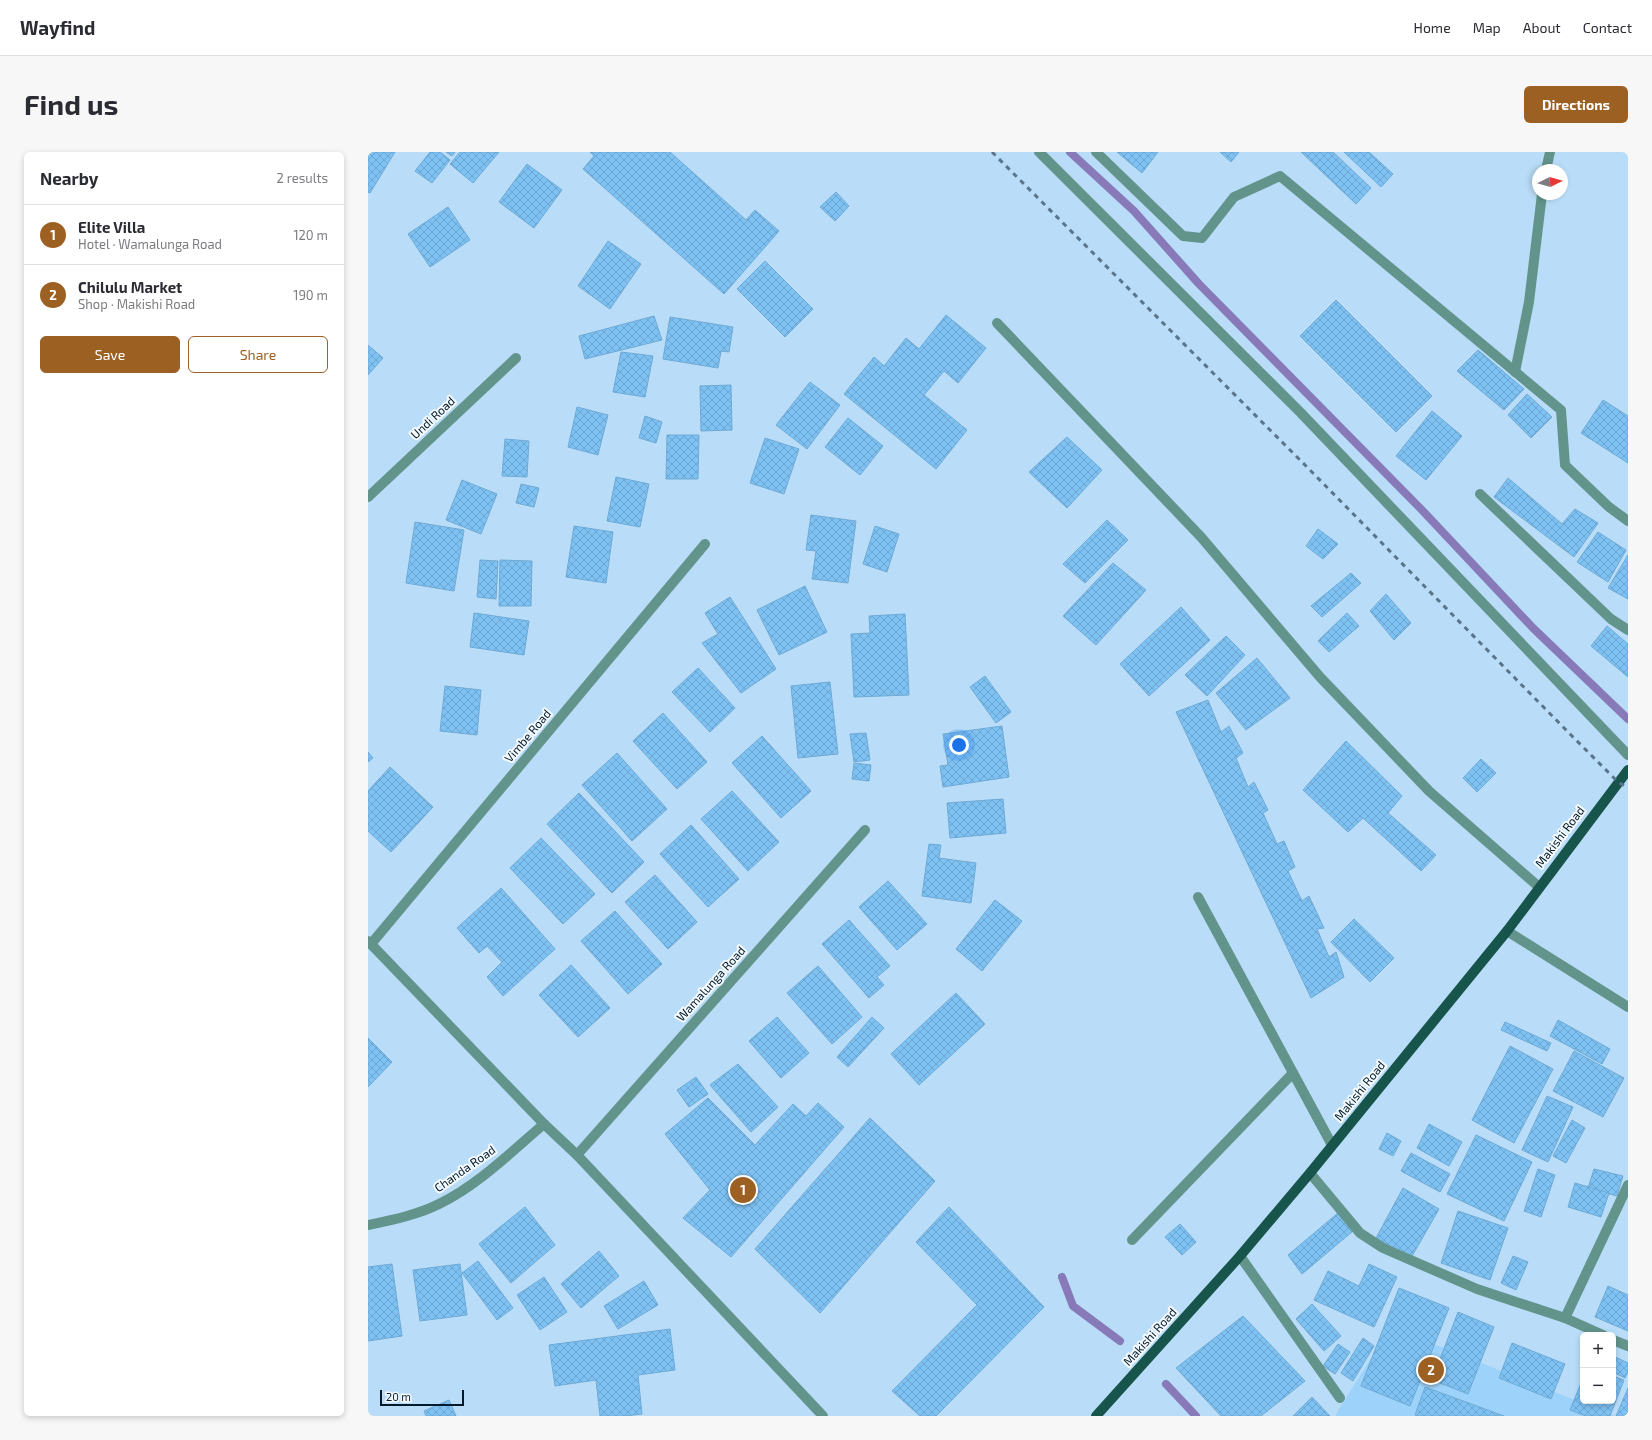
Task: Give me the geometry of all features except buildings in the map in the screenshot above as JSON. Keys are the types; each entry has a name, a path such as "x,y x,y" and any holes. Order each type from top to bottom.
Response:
{"main road":[{"name":"Makishi Road","path":"1096,1416 1240,1256 1310,1173 1507,931 1628,770"}],"street":[{"path":"1039,152 1300,412 1628,755"},
{"path":"1096,152 1183,236 1202,238 1234,197 1280,176 1561,410 1565,465 1609,507 1628,521"},
{"path":"1547,164 1550,152"},
{"path":"1515,372 1529,302 1541,200"},
{"path":"997,323 1201,537 1320,677 1429,791 1539,887"},
{"name":"Undi Road","path":"368,497 516,358"},
{"path":"1480,494 1611,619 1628,630"},
{"name":"Vimbe Road","path":"369,942 706,544"},
{"name":"Wamalunga Road","path":"577,1155 864,830"},
{"path":"1198,897 1332,1146"},
{"path":"1507,931 1628,1007"},
{"path":"369,942 544,1124 577,1155 823,1416"},
{"path":"1132,1240 1293,1073"},
{"name":"Chanda Road","path":"368,1225 406,1216 438,1204 460,1191 496,1165 544,1124"},
{"path":"1310,1173 1360,1233 1383,1248 1477,1289 1566,1318 1596,1332"},
{"path":"1566,1318 1628,1187"},
{"path":"1240,1256 1340,1398"},
{"path":"1616,1341 1628,1346"}],"shaded area":[{"path":"1391,1327 1580,1402 1580,1404 1585,1404 1615,1416 1336,1416 1337,1412"}],"waterway":[{"path":"1070,152 1134,211 1199,284 1421,509 1533,628 1628,719"},
{"path":"1062,1277 1073,1306 1120,1341"},
{"path":"1166,1384 1196,1416"}],"railway":[{"path":"992,152 1306,466 1572,736 1618,782 1628,788"}],"place":[{"name":"Elite Villa","path":"743,1190"},
{"name":"Chilulu Market","path":"1431,1370"}]}
